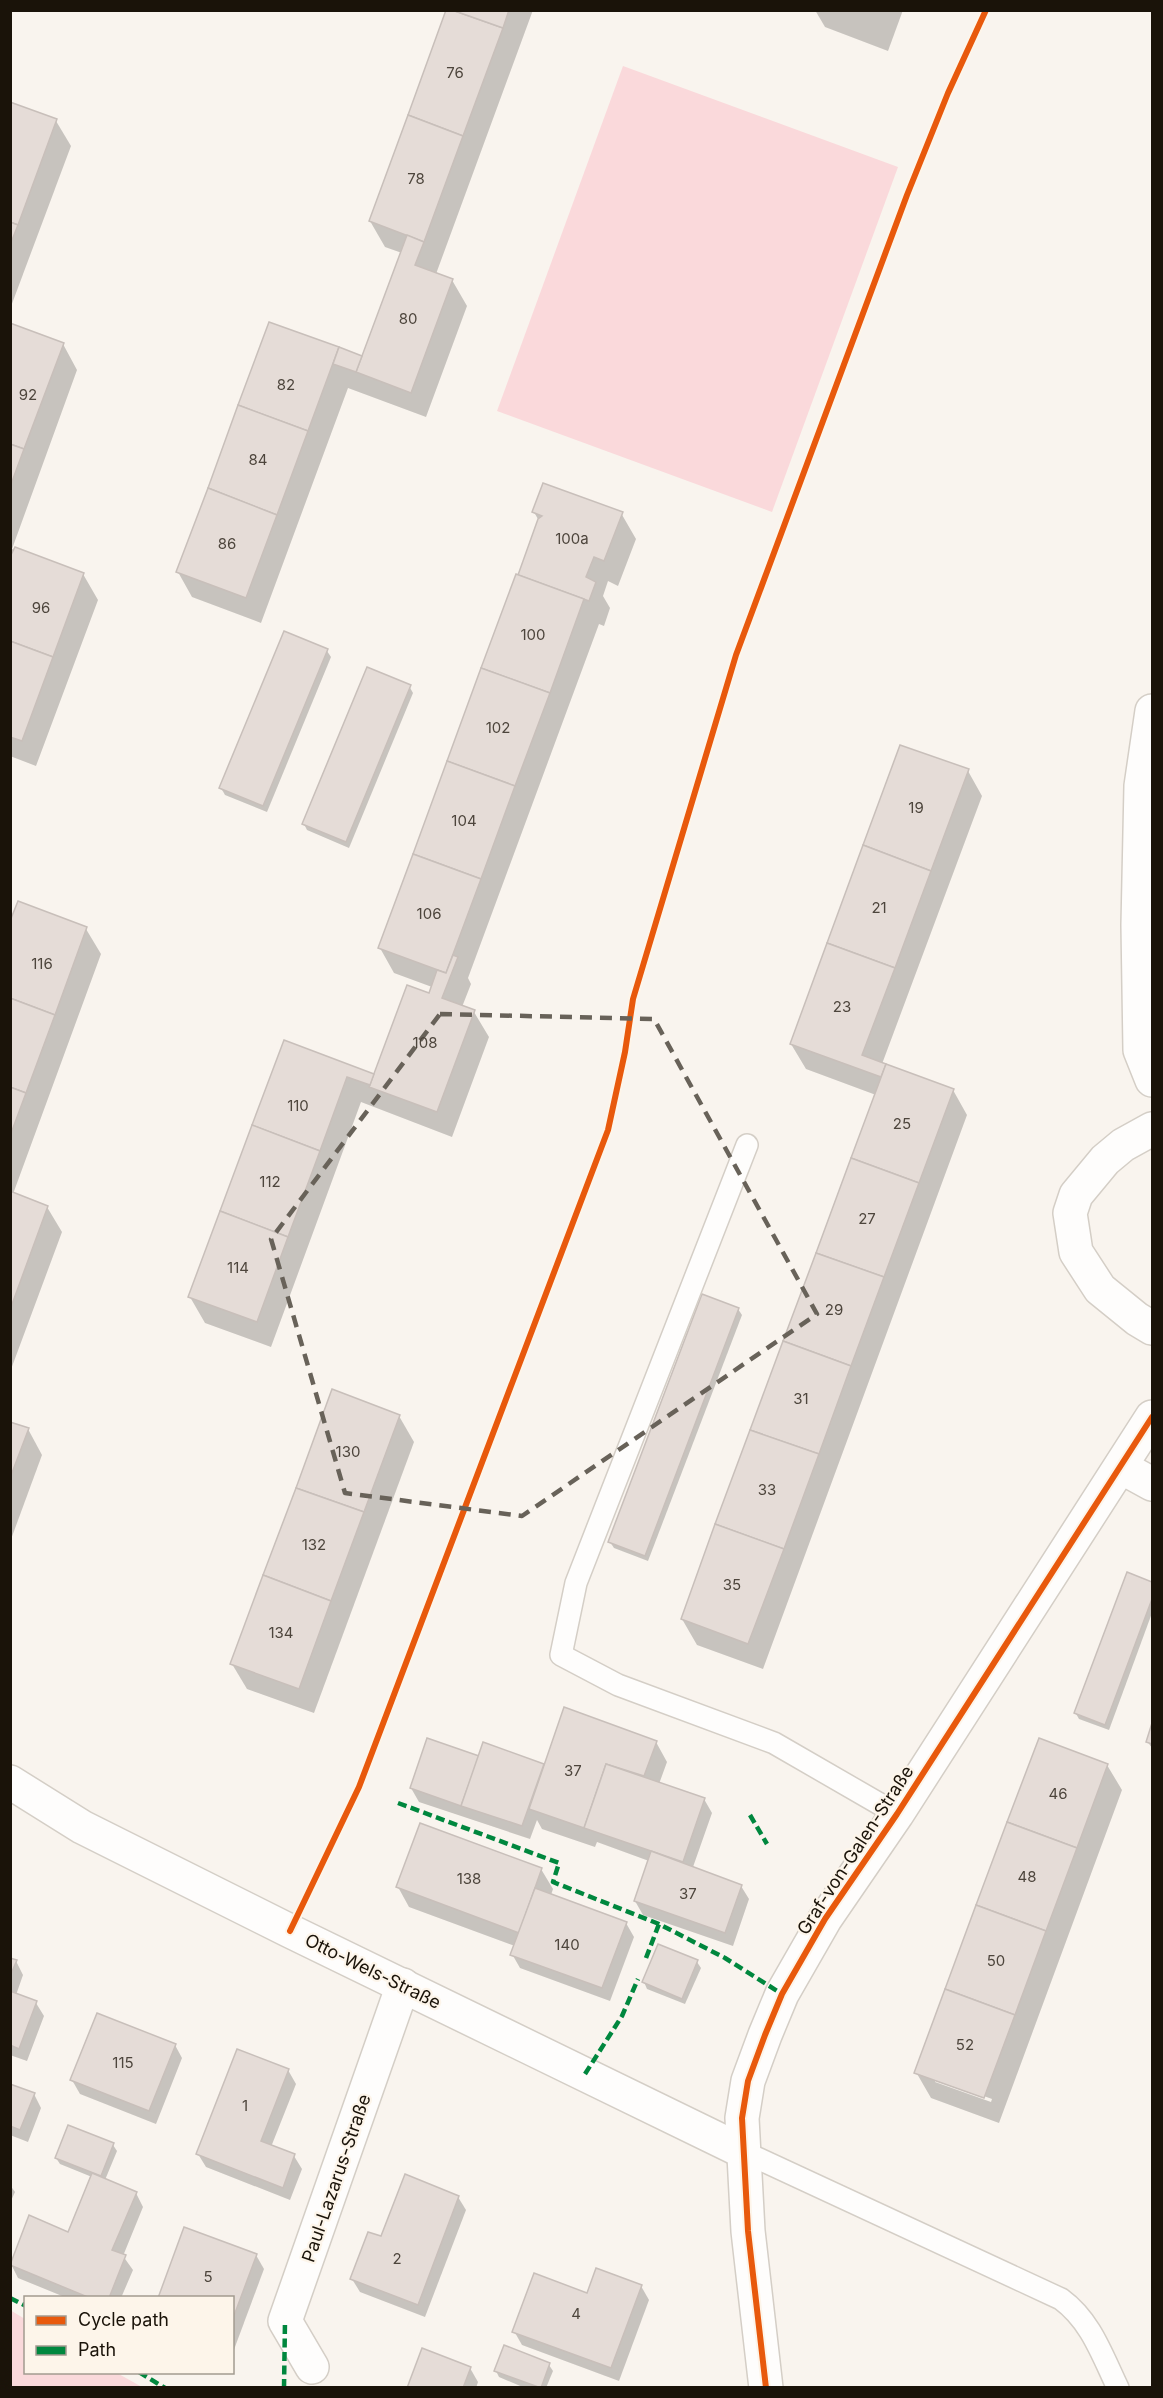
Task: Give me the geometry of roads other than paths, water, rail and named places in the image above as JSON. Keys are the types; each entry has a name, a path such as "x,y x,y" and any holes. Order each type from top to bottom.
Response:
{"street":[{"path":"1152,711 1141,786 1138,925 1140,1050 1152,1080"},
{"path":"1152,1129 1123,1144 1105,1160 1076,1195 1070,1213 1076,1252 1100,1289 1137,1319 1152,1328"},
{"name":"Graf-von-Galen-Straße","path":"766,2388 747,2232 742,2118 748,2080 782,1994 825,1919 897,1814 1152,1417"},
{"path":"1122,1467 1152,1484"},
{"name":"Otto-Wels-Straße","path":"10,1782 82,1827 742,2151"},
{"name":"Paul-Lazarus-Straße","path":"312,2367 285,2322 403,1985"}],"lane":[{"path":"747,1146 576,1583 561,1655 618,1685 774,1743 897,1814"},
{"path":"742,2151 1061,2299 1076,2310 1086,2324 1118,2388"}]}
